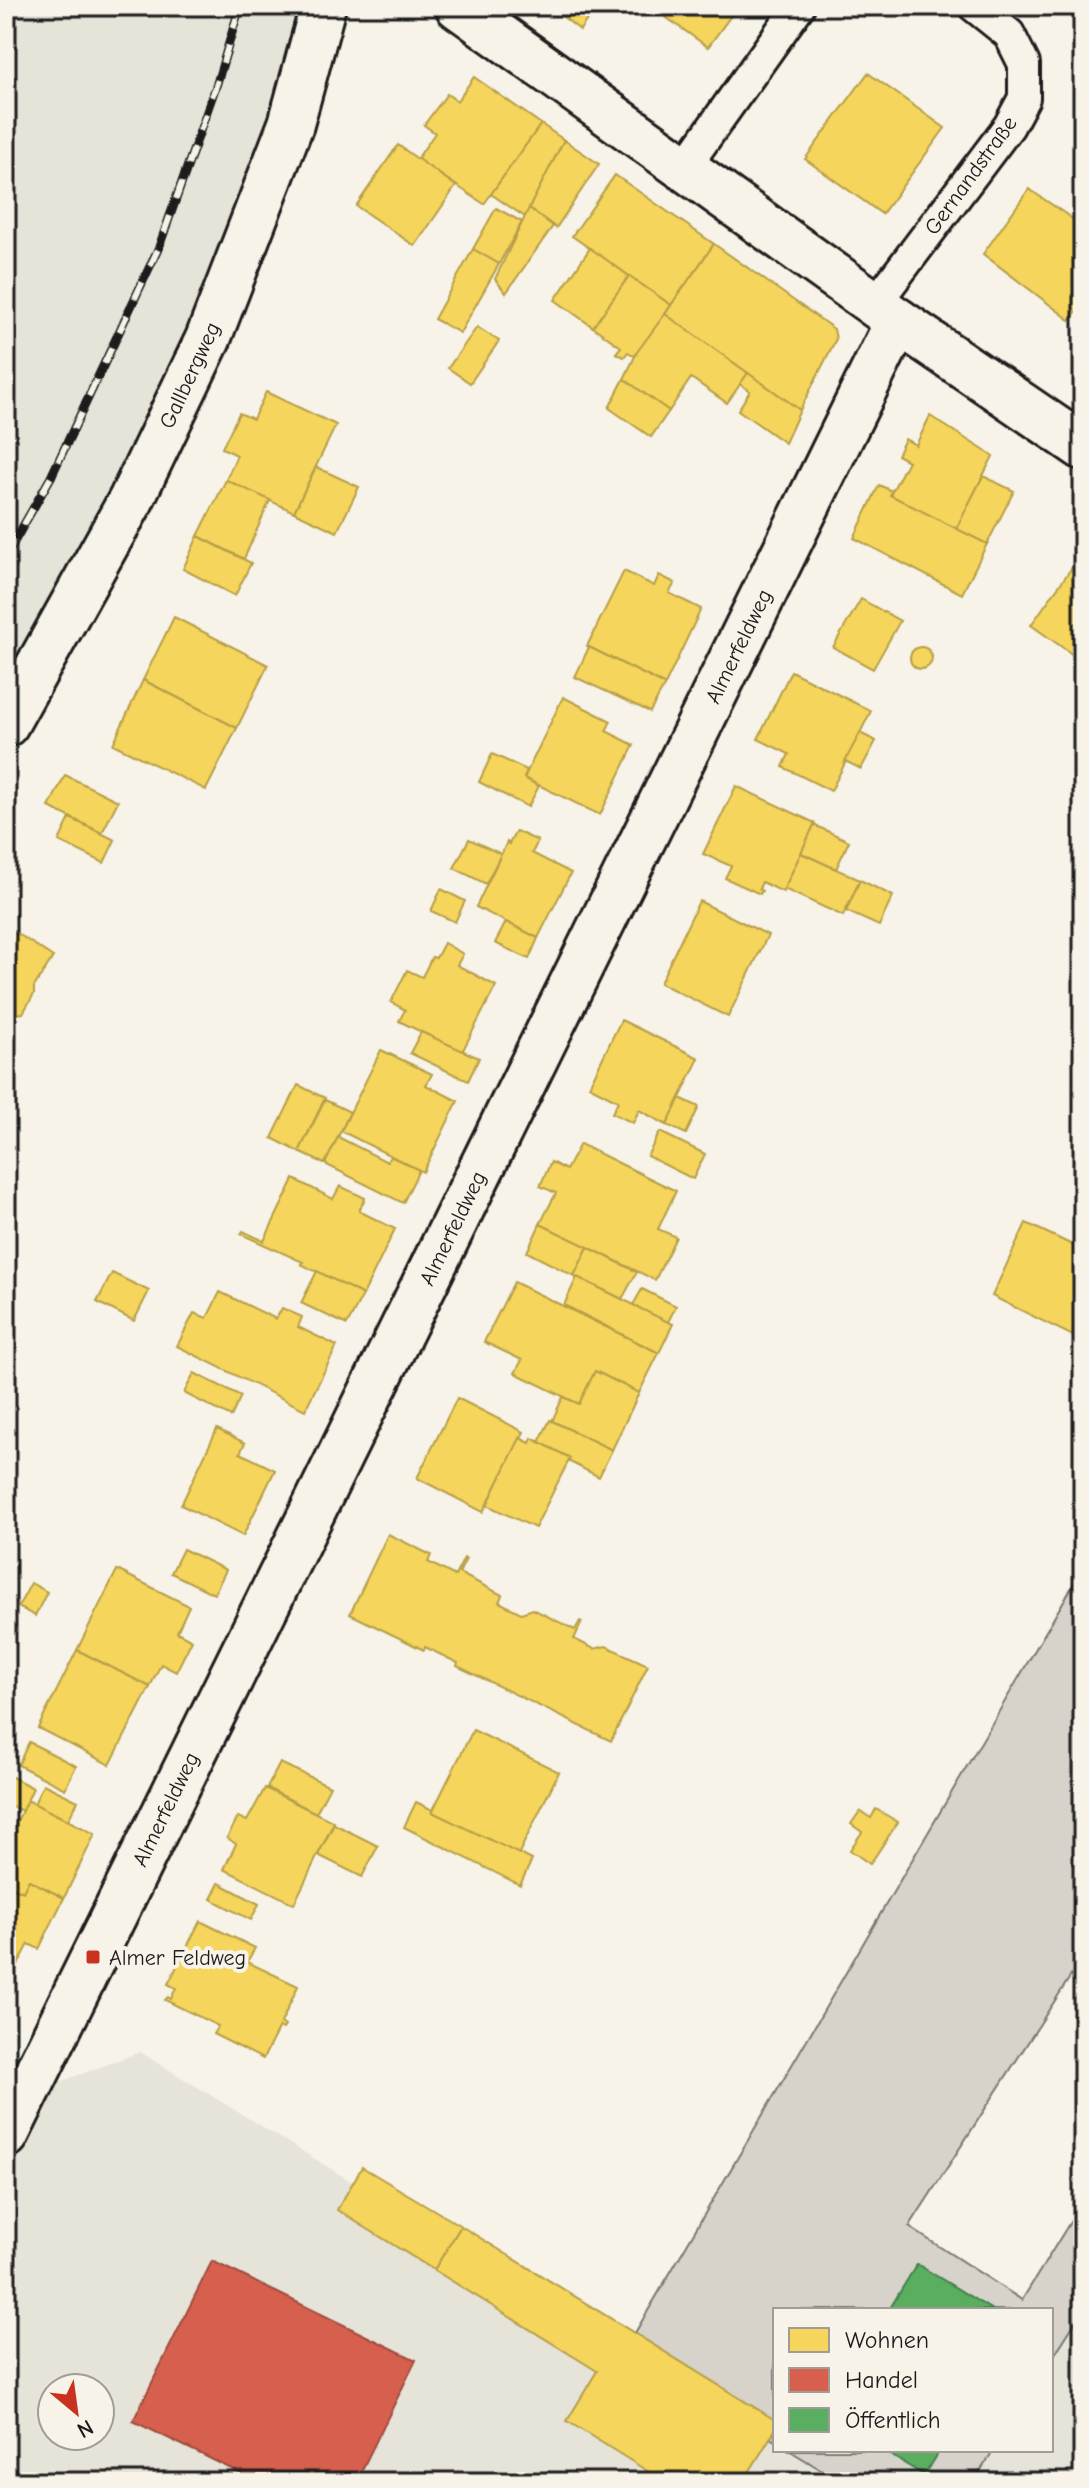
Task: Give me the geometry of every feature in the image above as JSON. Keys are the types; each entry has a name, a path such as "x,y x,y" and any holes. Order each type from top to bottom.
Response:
{"street":[{"name":"Gallbergweg","path":"6,724 131,500 208,339 291,124 323,6"},
{"path":"458,6 887,312 1083,447"},
{"name":"Almerfeldweg","path":"6,2135 21,2066 887,312"}],"lane":[{"path":"684,168 799,6"},
{"name":"Gernandstraße","path":"887,312 1009,126 1024,98 1024,64 1009,34 974,6"}],"shaded area":[{"path":"6,6 327,6 6,741"},
{"path":"1083,1568 1083,1957 909,2227 1022,2300 1083,2201 1083,2310 1053,2357 1053,2308 989,2308 917,2265 890,2308 773,2308 773,2440 625,2350"},
{"path":"140,2052 773,2440 773,2452 792,2452 841,2482 6,2482 6,2102"},
{"path":"1083,2310 1083,2482 973,2482 993,2452 1053,2452 1053,2357"},
{"path":"792,2452 885,2452 924,2475 938,2452 993,2452 973,2482 841,2482"}],"building: Wohnen":[{"path":"547,6 569,6 562,16"},
{"path":"569,6 596,6 580,30 562,16"},
{"path":"650,6 738,6 708,47"},
{"path":"868,73 945,128 882,214 805,159"},
{"path":"474,77 541,124 484,204 417,159 435,133 424,125 447,94 457,101"},
{"path":"541,124 564,140 525,217 491,194"},
{"path":"564,140 599,164 556,228 529,208"},
{"path":"398,145 456,186 415,246 356,206"},
{"path":"615,175 714,244 671,305 572,236"},
{"path":"1029,189 1083,226 1083,303 1070,320 983,254"},
{"path":"496,208 522,222 499,264 473,249"},
{"path":"529,208 553,226 506,293 495,279"},
{"path":"714,244 834,329 836,339 800,410 665,314"},
{"path":"590,248 629,276 593,327 555,300"},
{"path":"473,249 499,264 460,333 434,319"},
{"path":"629,276 671,305 636,357 628,352 624,357 616,353 621,347 593,327"},
{"path":"665,314 748,373 727,403 691,378 669,411 624,379 637,352"},
{"path":"477,327 499,341 470,383 448,368"},
{"path":"748,373 800,410 785,443 738,410 750,391 740,384"},
{"path":"624,379 669,411 651,437 609,408"},
{"path":"266,392 336,425 294,512 226,480 237,455 222,448 239,413 253,419"},
{"path":"930,416 993,456 956,529 890,495 908,461 897,455 905,439 916,445"},
{"path":"316,467 359,487 337,532 294,512"},
{"path":"983,476 1014,491 987,544 956,529"},
{"path":"226,480 270,500 244,559 198,536"},
{"path":"879,485 892,491 890,495 987,544 962,594 854,538"},
{"path":"198,536 251,563 235,596 183,569"},
{"path":"1083,552 1083,662 1031,625"},
{"path":"624,571 654,586 659,575 675,583 669,593 701,609 665,685 587,646"},
{"path":"861,599 900,621 873,669 833,647"},
{"path":"174,617 268,665 237,728 143,680"},
{"path":"589,647 665,685 650,712 575,677"},
{"path":"921,647 929,650 932,658 929,666 921,669 913,666 910,658 913,650"},
{"path":"791,671 871,711 831,791 783,767 789,754 758,739"},
{"path":"143,680 237,728 206,790 113,744"},
{"path":"563,697 611,721 606,731 634,745 600,815 524,778"},
{"path":"860,733 876,741 861,769 845,761"},
{"path":"492,754 527,770 524,778 539,786 528,807 479,782"},
{"path":"65,775 118,801 102,833 49,807"},
{"path":"736,786 815,823 783,892 762,882 760,894 725,878 731,866 703,854"},
{"path":"70,818 115,840 104,863 59,841"},
{"path":"814,825 849,841 836,869 801,853"},
{"path":"516,831 538,841 532,853 571,873 538,938 476,907 507,842 509,844"},
{"path":"469,839 501,854 486,884 454,868"},
{"path":"801,853 860,880 843,916 784,889"},
{"path":"860,880 893,896 879,926 846,911"},
{"path":"441,889 465,901 455,922 431,911"},
{"path":"699,901 768,935 728,1017 660,983"},
{"path":"506,922 538,938 529,959 495,943"},
{"path":"6,926 53,957 34,987 34,994 23,1013 16,1014 6,1030"},
{"path":"444,943 463,954 457,965 496,986 462,1052 399,1021 405,1010 391,1002 407,970 422,977 432,957 436,958"},
{"path":"621,1020 699,1058 667,1125 639,1110 633,1123 612,1113 618,1101 589,1086"},
{"path":"421,1032 479,1058 468,1081 410,1053"},
{"path":"381,1050 432,1074 426,1085 458,1101 423,1172 341,1131"},
{"path":"298,1085 325,1098 299,1152 272,1138"},
{"path":"680,1098 699,1107 686,1134 667,1125"},
{"path":"325,1100 350,1112 325,1164 299,1152"},
{"path":"660,1132 705,1154 693,1179 647,1156"},
{"path":"338,1137 387,1162 390,1156 419,1170 403,1203 325,1164"},
{"path":"580,1144 676,1191 658,1229 676,1237 655,1280 540,1224 556,1193 540,1186 551,1162 566,1170"},
{"path":"294,1179 333,1199 340,1186 365,1198 359,1211 395,1229 363,1295 301,1264 303,1262 241,1234 243,1231 264,1241"},
{"path":"1026,1223 1083,1250 1083,1330 1079,1339 992,1296"},
{"path":"540,1224 588,1247 574,1276 527,1252"},
{"path":"588,1247 637,1272 622,1299 574,1276"},
{"path":"317,1271 363,1295 347,1325 301,1303"},
{"path":"112,1273 149,1291 134,1321 97,1302"},
{"path":"577,1277 673,1324 659,1353 564,1305"},
{"path":"514,1282 659,1353 639,1393 595,1371 579,1404 515,1373 522,1360 484,1342"},
{"path":"642,1289 676,1306 668,1322 633,1305"},
{"path":"220,1292 276,1319 282,1308 302,1317 298,1327 337,1346 305,1410 177,1346 194,1313 207,1318"},
{"path":"595,1371 639,1393 612,1450 552,1421 563,1397 579,1404"},
{"path":"194,1373 241,1396 231,1417 184,1393"},
{"path":"457,1398 524,1432 483,1512 417,1478"},
{"path":"550,1420 612,1450 599,1477 539,1442"},
{"path":"217,1429 245,1443 240,1453 275,1470 243,1536 181,1505"},
{"path":"520,1438 530,1443 532,1438 570,1458 535,1528 487,1505"},
{"path":"388,1534 431,1555 428,1562 455,1576 466,1559 459,1573 502,1595 499,1602 521,1613 533,1609 575,1630 580,1621 574,1639 594,1649 606,1646 648,1665 611,1741 457,1666 458,1663 350,1614"},
{"path":"183,1549 226,1570 214,1594 171,1573"},
{"path":"117,1570 189,1606 177,1632 192,1640 176,1672 161,1664 150,1687 77,1650"},
{"path":"31,1583 47,1592 35,1616 18,1607"},
{"path":"77,1650 150,1687 110,1765 38,1728"},
{"path":"473,1730 559,1772 518,1855 432,1812"},
{"path":"29,1742 76,1766 65,1789 18,1765"},
{"path":"280,1763 330,1786 316,1813 267,1788"},
{"path":"6,1774 33,1788 22,1811 6,1804"},
{"path":"43,1784 78,1801 68,1820 34,1804"},
{"path":"265,1788 334,1822 294,1904 224,1869 236,1844 227,1838 238,1817 247,1821"},
{"path":"27,1800 95,1834 64,1898 29,1880 23,1892 6,1884 6,1834 10,1836"},
{"path":"416,1802 532,1860 520,1885 404,1827"},
{"path":"876,1809 898,1822 870,1864 850,1850 862,1832 851,1824 860,1811 871,1818"},
{"path":"334,1824 378,1846 362,1877 318,1855"},
{"path":"29,1880 64,1898 39,1949 29,1944 9,1982 6,1981 6,1884 23,1892"},
{"path":"219,1883 259,1904 251,1920 211,1899"},
{"path":"200,1921 255,1948 247,1962 298,1986 281,2023 285,2026 283,2029 279,2027 263,2059 213,2034 218,2026 165,2000 168,1997 171,1999 176,1988 168,1984"},
{"path":"362,2167 461,2226 434,2270 337,2210"},
{"path":"461,2226 773,2419 773,2433 743,2482 665,2482 567,2421 597,2371 434,2270"}],"building: Handel":[{"path":"212,2261 416,2360 356,2482 258,2482 133,2421"}],"building: Öffentlich":[{"path":"917,2264 989,2308 890,2308"},
{"path":"885,2452 938,2452 924,2475"}],"railway":[{"path":"6,556 51,477 159,247 217,83 240,6"}],"place":[{"name":"Almer Feldweg","path":"93,1957"}]}
